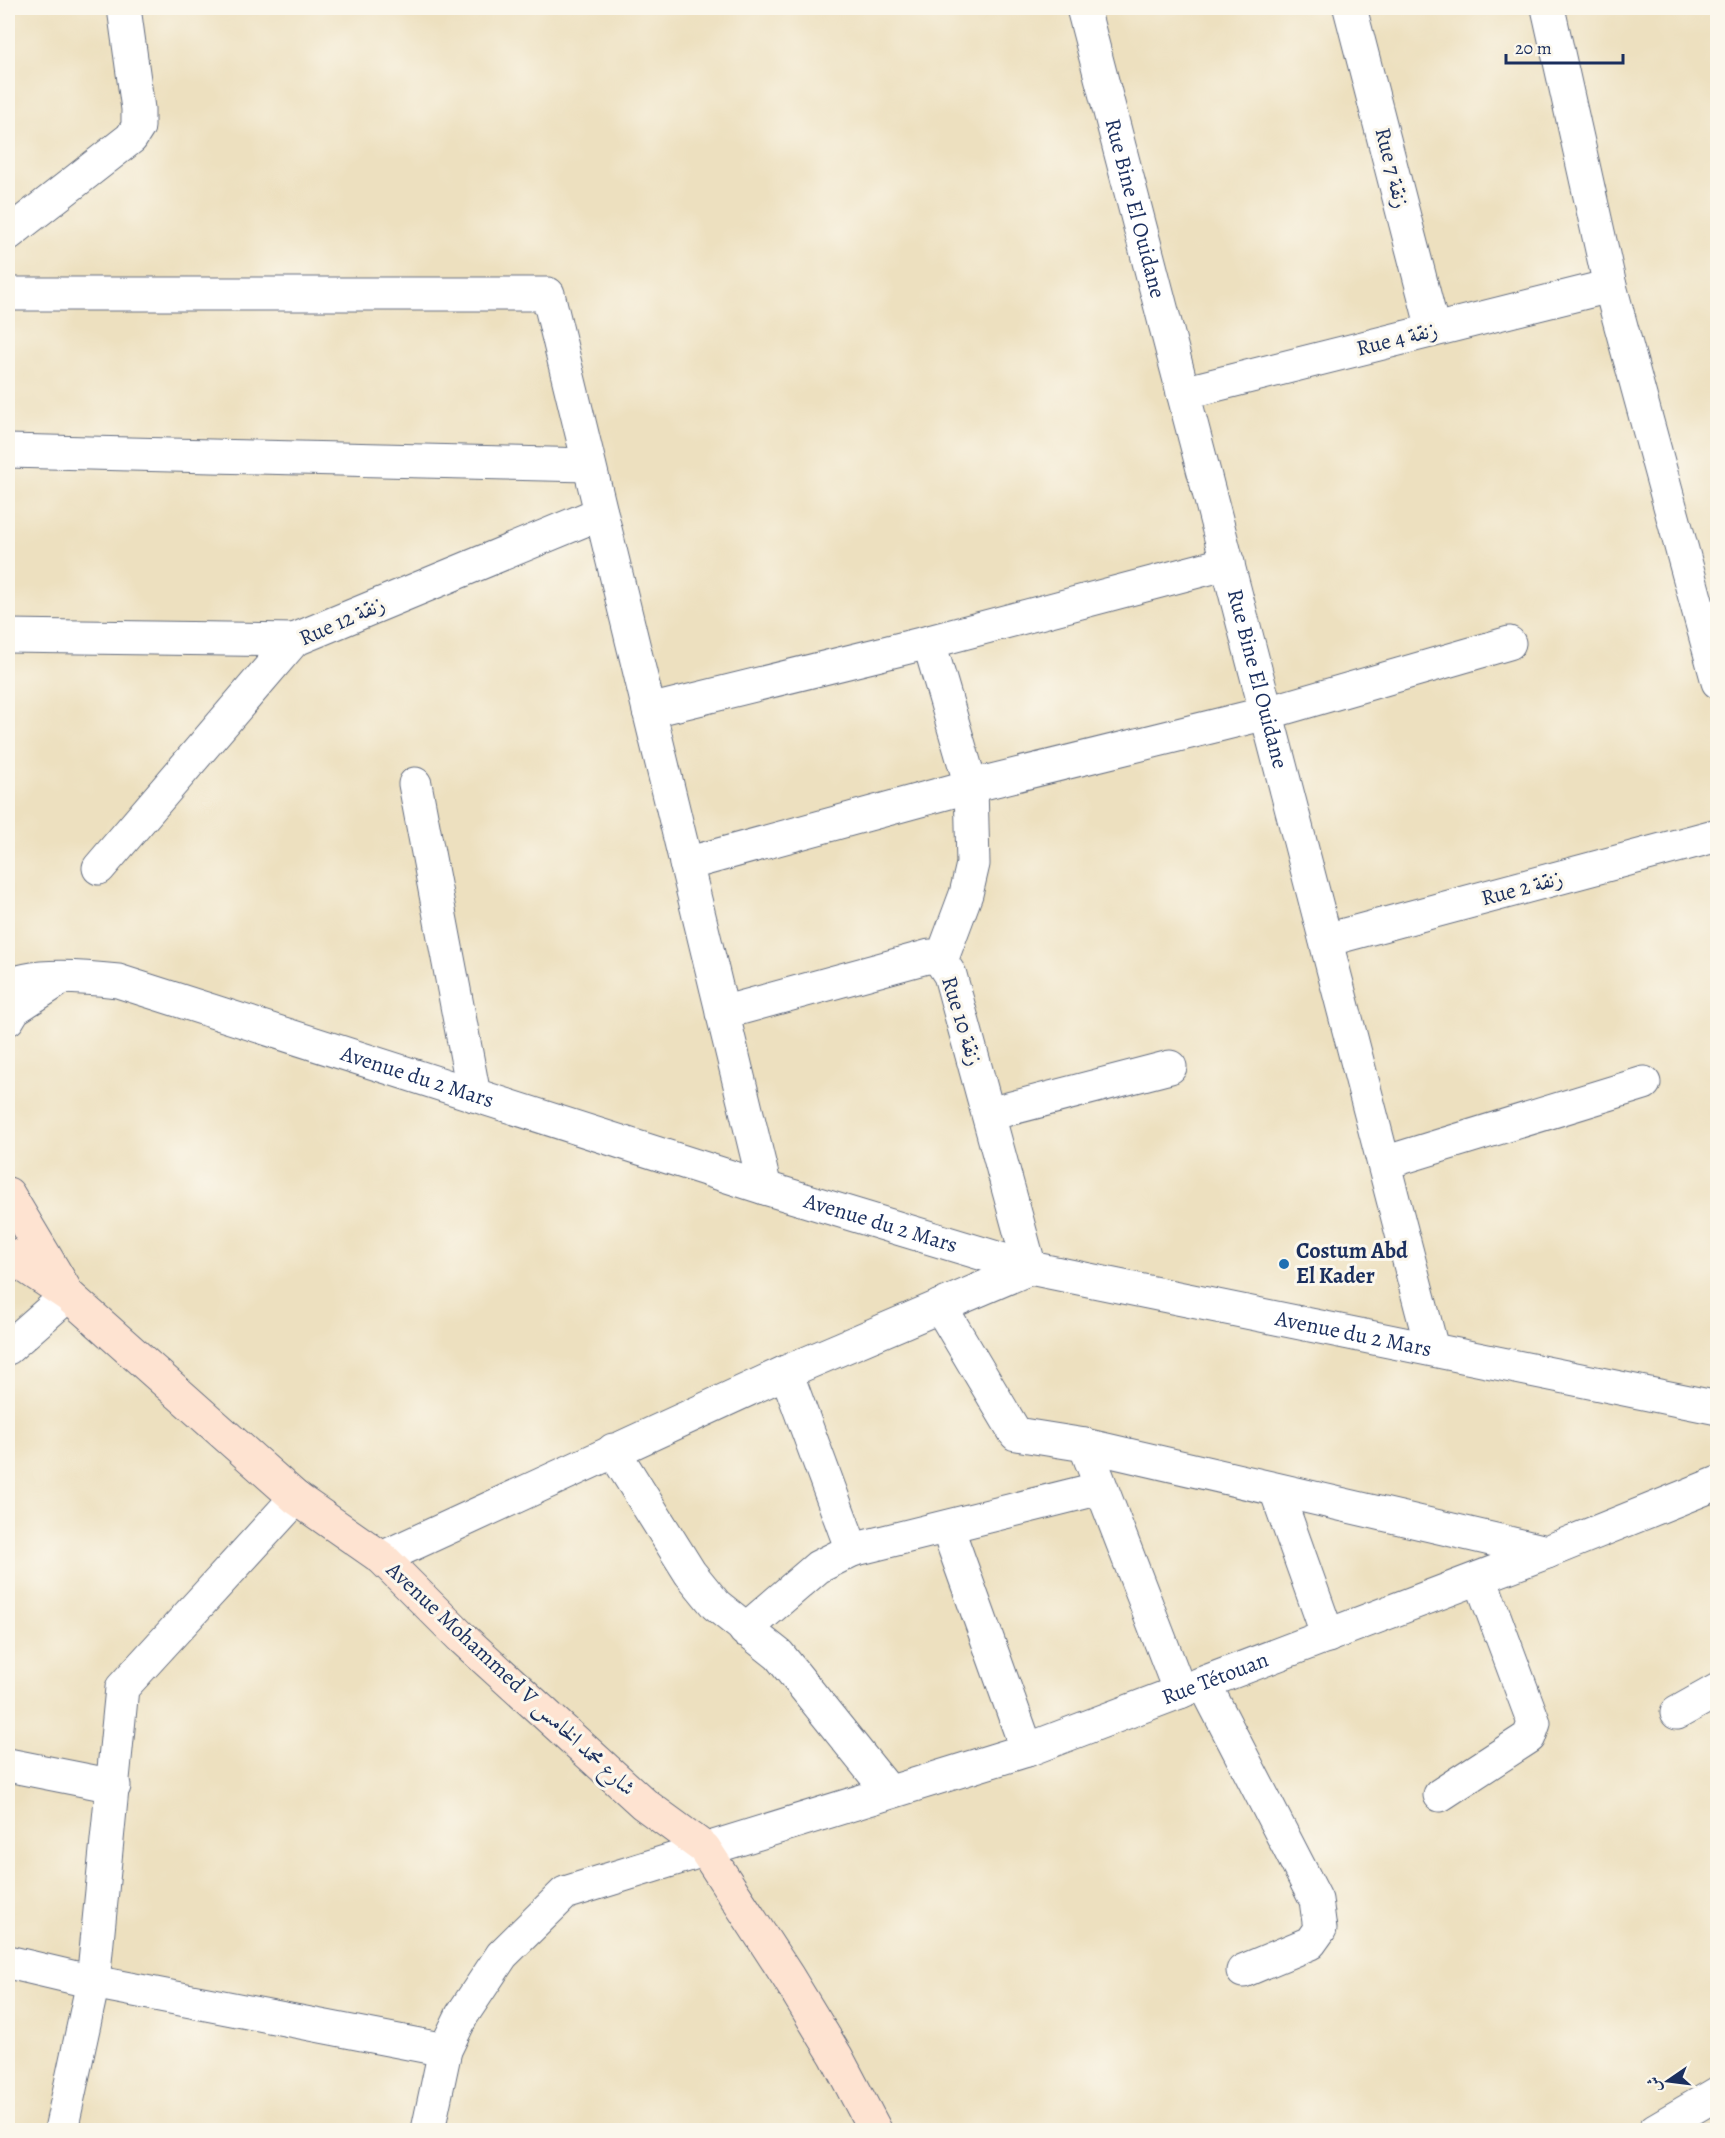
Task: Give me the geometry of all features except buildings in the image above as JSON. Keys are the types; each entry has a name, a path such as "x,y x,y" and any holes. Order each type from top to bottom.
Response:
{"main road":[{"path":"8,1194 68,1295"},
{"path":"8,1255 68,1295"},
{"name":"Avenue Mohammed V شارع محمد الخامس","path":"68,1295 296,1498 382,1558 461,1637 644,1804 704,1848 812,2016 875,2130"}],"street":[{"path":"8,234 130,138 138,127 138,110 124,8"},
{"name":"Rue Bine El Ouidane","path":"1083,8 1432,1349"},
{"name":"Rue 7 زنقة","path":"1350,8 1433,329"},
{"path":"1548,8 1610,286 1706,595 1718,682"},
{"name":"Rue 4 زنقة","path":"1184,393 1610,286"},
{"path":"8,294 548,294 765,1188"},
{"path":"8,451 589,465"},
{"name":"Rue 12 زنقة","path":"99,868 294,640 601,513"},
{"path":"649,711 929,642 1228,563"},
{"path":"8,636 294,640"},
{"path":"929,642 971,786 974,864 966,894 941,961"},
{"path":"686,864 971,786 1267,713 1509,644"},
{"path":"416,784 474,1095"},
{"name":"Rue 2 زنقة","path":"1326,940 1718,836"},
{"name":"Rue 10 زنقة","path":"722,1013 930,956 941,961 950,975 1030,1268"},
{"path":"8,1019 14,1009 60,979"},
{"name":"Avenue du 2 Mars","path":"8,987 17,980 118,981 765,1188 1030,1268 1718,1408"},
{"path":"989,1114 1170,1067"},
{"path":"1384,1163 1644,1083"},
{"path":"382,1558 786,1372 1030,1268"},
{"path":"8,1348 68,1295"},
{"path":"940,1306 1016,1434 1084,1445 1546,1552"},
{"path":"786,1372 852,1550"},
{"path":"1084,1445 1101,1488 1192,1688 1316,1899 1320,1929 1310,1943 1243,1971"},
{"path":"613,1450 690,1573 716,1605 744,1630 779,1655 889,1792"},
{"name":"Rue Tétouan","path":"428,2130 445,2050 462,2015 502,1955 565,1893 704,1848 1027,1750 1480,1578 1718,1483"},
{"path":"744,1630 818,1567 852,1550 1101,1488"},
{"path":"1276,1490 1328,1636"},
{"path":"62,2130 93,1982 122,1688 296,1498"},
{"path":"947,1527 1027,1750"},
{"path":"1440,1795 1529,1737 1534,1723 1480,1578"},
{"path":"1677,1713 1718,1690"},
{"path":"8,1765 114,1786"},
{"path":"8,1962 93,1982 445,2050"},
{"path":"1655,2130 1718,2093"}],"place":[{"name":"Costum Abd El Kader","path":"1284,1264"}]}
